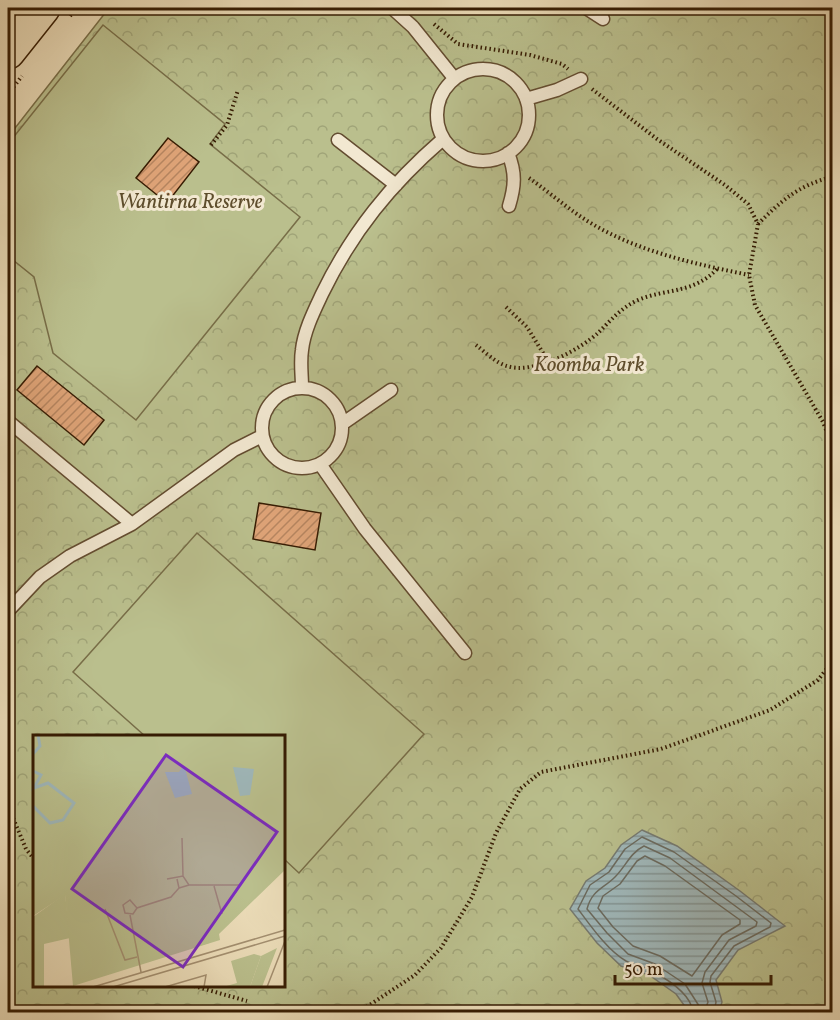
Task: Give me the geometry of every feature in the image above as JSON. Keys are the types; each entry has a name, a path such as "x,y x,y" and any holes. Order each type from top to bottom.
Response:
{"main road":[{"path":"8,52 43,8"}],"lane":[{"path":"392,8 413,27 454,78"},
{"path":"586,8 603,19"},
{"path":"484,68 500,72 514,80 526,99 529,115 526,130 518,144 508,153 493,160 477,160 462,156 443,139 437,124 437,108 442,92 454,78 468,70 484,68"},
{"path":"526,99 557,90 581,79"},
{"path":"302,387 302,350 312,315 337,263 360,226 418,160 443,139"},
{"path":"338,140 396,184"},
{"path":"508,153 514,168 514,189 509,206"},
{"path":"302,387 316,390 328,397 337,407 342,424 341,438 335,451 320,464 306,468 292,468 279,462 269,452 262,436 261,422 274,398 286,390 302,387"},
{"path":"342,424 391,390"},
{"path":"8,421 132,524"},
{"path":"8,611 40,578 70,556 132,524 234,450 262,436"},
{"path":"320,464 360,522 465,653"}],"path":[{"path":"431,21 458,44 530,55 562,64 657,139 725,185 748,204 758,224 749,275 755,305 823,422 832,445"},
{"path":"211,145 229,126 238,90"},
{"path":"514,168 589,222 659,253 749,275"},
{"path":"758,224 794,191 815,181 832,177"},
{"path":"476,345 507,366 526,367 561,357 582,346 617,314 637,300 682,290 710,277 718,268"},
{"path":"506,307 526,327 548,361"},
{"path":"354,1012 368,1006 415,975 441,948 472,897 496,833 520,789 541,772 661,749 770,710 818,680 832,662"},
{"path":"8,806 26,849 33,859"},
{"path":"198,987 247,1001"}],"green space":[{"path":"109,8 832,8 832,1012 8,1012 8,137"},
{"name":"Wantirna Reserve","path":"103,25 225,124 210,144 300,217 136,420 53,353 34,277 8,256 8,144"},
{"path":"197,533 424,734 299,873 285,860 285,735 144,735 73,672"}],"water":[{"path":"642,830 677,846 785,926 738,950 716,980 722,1002 719,1012 689,1012 676,994 649,975 621,966 597,943 570,909 586,881 605,868 621,845"}],"building":[{"path":"168,138 199,162 167,203 136,178"},
{"path":"37,366 104,420 84,445 17,390"},
{"path":"259,503 321,513 315,550 253,539"}],"park label":[{"name":"Koomba Park","path":"589,364"}]}
